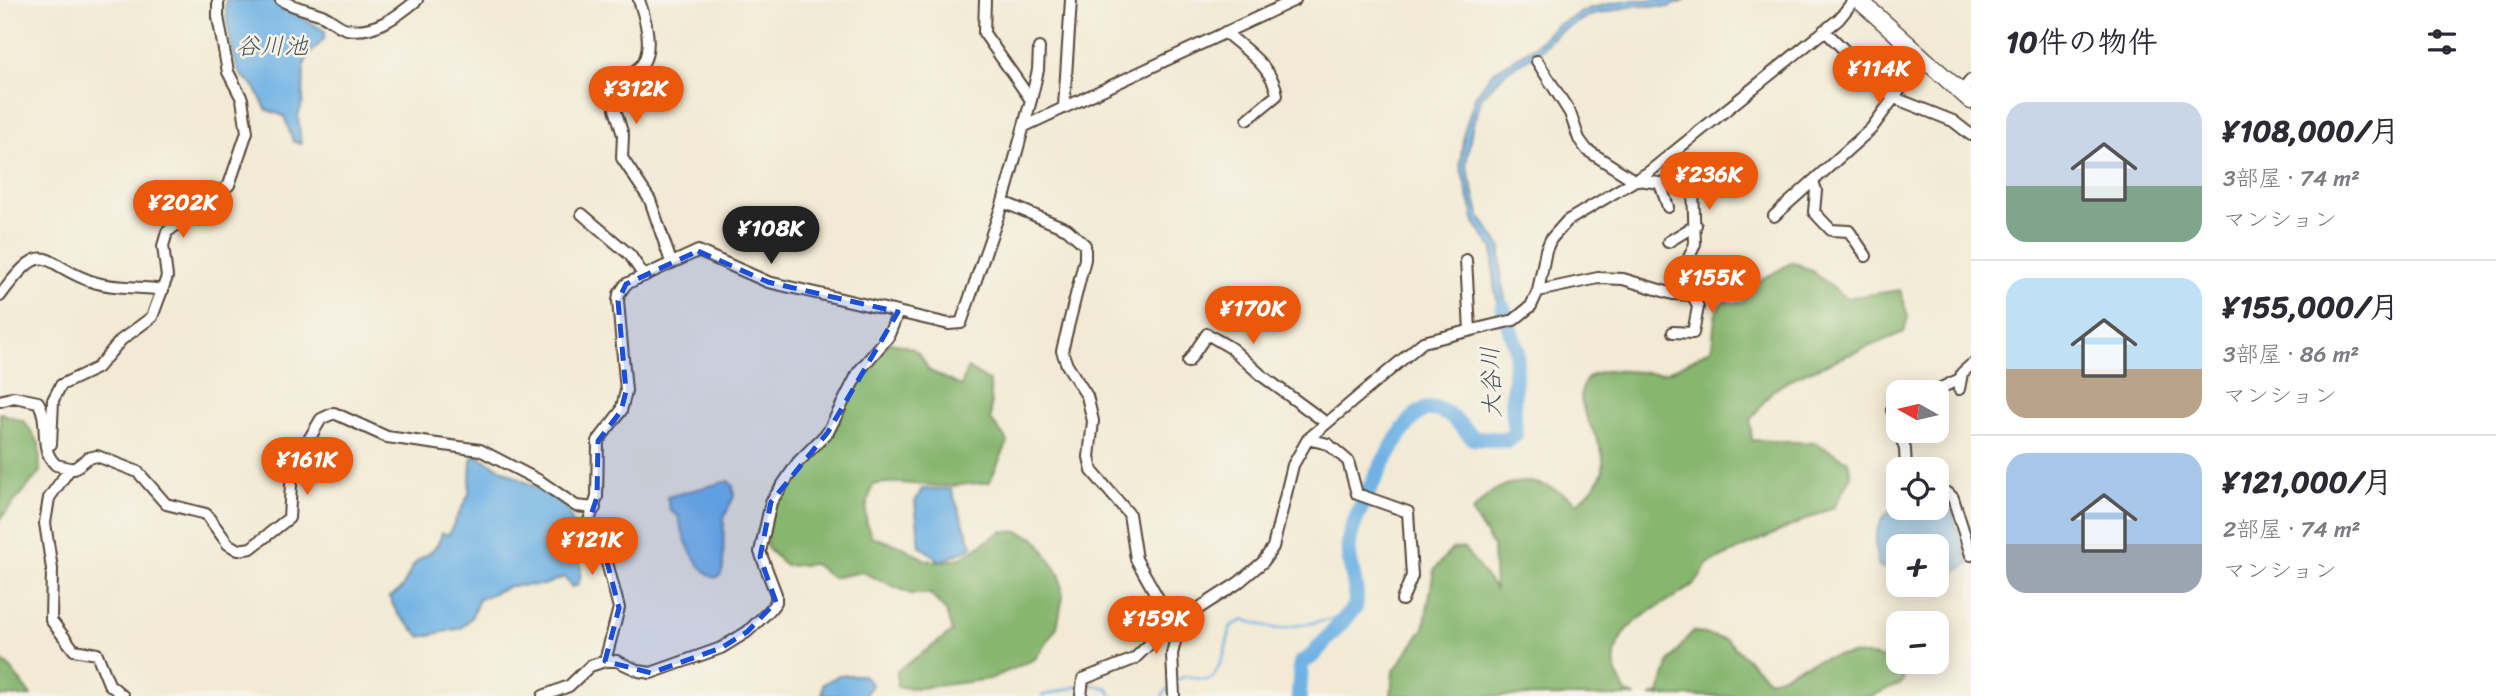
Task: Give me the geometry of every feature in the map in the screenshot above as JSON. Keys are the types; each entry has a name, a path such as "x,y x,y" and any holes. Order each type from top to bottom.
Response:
{"highway":[{"path":"1860,0 1923,58 1968,91"}],"street":[{"path":"49,457 55,394 64,382 97,368 121,340 152,317 167,277 164,237 180,221 229,185 247,132 242,99 228,72 218,17 218,0"},
{"path":"281,0 299,9 321,15 344,28 358,29 392,19 417,0"},
{"path":"639,0 646,22 645,58 638,69 620,81 615,109 623,135 624,161 650,200 671,262"},
{"path":"985,0 984,33 1031,100"},
{"path":"1064,106 1071,0"},
{"path":"1025,126 1295,0"},
{"path":"1174,687 1175,634 1186,618 1254,571 1268,555 1273,547 1293,465 1308,439 1423,342 1514,320 1531,306 1538,291 1546,250 1558,229 1674,153 1824,30 1854,0"},
{"path":"1824,30 1892,97 1953,121 1971,135"},
{"path":"1225,32 1268,72 1276,87 1277,96 1248,119"},
{"path":"605,661 619,608 605,555 587,536 595,508 598,441 621,411 626,391 619,294 626,284 688,253 702,251 768,282 949,324 961,323 1003,202 1025,126 1038,70 1039,48"},
{"path":"1774,216 1871,129 1923,58"},
{"path":"1537,61 1570,113 1587,150 1636,180 1693,188 1695,244 1673,294"},
{"path":"1813,181 1816,190 1814,212 1832,230 1849,231 1866,256"},
{"path":"1660,183 1668,207"},
{"path":"1003,202 1067,229 1085,245 1085,259 1062,351 1067,365 1087,396 1094,421 1089,457 1092,471 1129,514 1136,559 1159,600 1159,625 1162,632"},
{"path":"582,214 630,255 644,276"},
{"path":"1668,242 1696,225"},
{"path":"0,296 24,265 36,257 49,258 100,284 163,290"},
{"path":"1466,260 1470,330"},
{"path":"1538,291 1598,278 1623,279 1673,294 1693,295 1698,305 1693,333 1674,332"},
{"path":"543,696 569,686 590,666 605,661 617,661 646,673 721,648 747,632 769,611 776,602 776,594 760,552 771,502 798,462 828,432 859,371 888,337 898,312"},
{"path":"1188,362 1207,334 1231,348 1261,375 1325,422"},
{"path":"1950,387 1960,384 1962,373 1971,365"},
{"path":"0,401 14,397 40,404 49,457 56,465 69,470"},
{"path":"122,696 109,684 101,658 97,654 74,650 51,620 52,569 46,537 47,507 55,485 69,470 97,456 142,475 166,504 206,514 228,544 242,551 251,548 289,518 291,471 321,419 334,413 387,437 480,450 540,481 576,506 595,508"},
{"path":"1308,439 1335,448 1351,466 1354,489 1366,498 1408,512 1412,576 1402,600"},
{"path":"1949,494 1971,555"},
{"path":"1162,632 1175,634"},
{"path":"1081,689 1090,674 1134,659 1162,632"}],"highlighted area":[{"path":"698,251 768,282 898,312 828,432 771,502 760,557 776,602 747,632 721,648 651,673 605,661 619,608 605,554 586,530 597,497 598,441 621,411 626,391 618,301 626,284"}],"green space":[{"path":"1793,262 1812,271 1846,298 1900,290 1908,317 1904,332 1795,377 1772,391 1750,420 1752,440 1816,443 1848,461 1851,476 1834,507 1707,564 1701,576 1685,591 1631,626 1621,638 1615,652 1615,668 1626,693 1636,696 1391,696 1393,672 1424,628 1434,570 1452,549 1464,548 1495,589 1493,546 1472,513 1483,499 1508,484 1522,482 1549,487 1578,503 1599,479 1603,458 1582,403 1581,392 1585,382 1599,372 1662,373 1711,349 1715,316 1720,305 1724,301 1742,303 1756,283"},
{"path":"889,342 914,350 922,357 928,370 961,386 968,368 990,382 991,420 1008,442 989,483 945,486 892,483 873,485 866,511 872,537 901,546 926,560 941,562 961,558 1002,531 1020,532 1037,539 1060,576 1063,597 1057,627 1035,659 990,679 920,688 897,687 897,671 952,632 946,611 930,594 911,594 862,572 832,578 814,564 786,566 767,548 766,533 776,499 833,432 863,372"},
{"path":"0,413 24,421 39,443 40,472 0,519"},
{"path":"1693,631 1727,640 1769,680 1815,661 1849,654 1886,660 1886,674 1902,674 1904,678 1901,683 1872,696 1650,696 1659,694 1668,664"},
{"path":"0,659 12,670 31,696 0,696"}],"water":[{"name":"谷川池","path":"226,0 272,0 325,31 324,39 308,56 304,65 303,101 298,116 301,144 293,141 284,116 267,110 254,86 238,70 230,39"},
{"name":"大谷川","path":"1626,0 1686,0 1668,7 1637,5 1589,16 1557,33 1538,53 1507,71 1482,96 1472,127 1466,164 1480,217 1501,247 1501,280 1509,317 1502,320 1494,286 1493,249 1476,225 1460,165 1464,132 1475,97 1492,73 1535,46 1555,26 1588,9"},
{"path":"474,454 562,502 571,518 580,555 578,585 572,587 564,577 544,585 510,586 479,599 471,618 461,628 421,637 397,613 389,597 402,588 416,562 436,547 442,533 448,535 469,494"},
{"path":"728,481 733,486 734,496 724,518 723,569 720,576 714,578 695,559 686,543 678,516 670,511 667,497"},
{"path":"922,489 951,489 972,546 969,549 941,561 920,546 915,502"},
{"path":"1949,503 1969,565 1949,573 1949,534 1886,534 1886,569 1879,566 1876,542 1879,525 1886,515 1886,520 1949,520"},
{"path":"839,675 863,675 872,685 864,696 822,696 823,684"}],"waterway":[{"name":"大谷川","path":"1299,696 1301,663 1311,657 1355,607 1349,552 1351,533 1371,486 1404,429 1424,410 1432,409 1452,417 1473,438 1507,440 1515,435 1513,400 1517,350 1503,308"},
{"path":"1176,681 1185,676 1207,680 1213,678 1224,655 1231,626 1244,620 1277,629 1345,617"},
{"path":"1086,684 1108,688 1112,696"},
{"path":"1042,696 1079,686"},
{"path":"1162,696 1169,688"}]}
